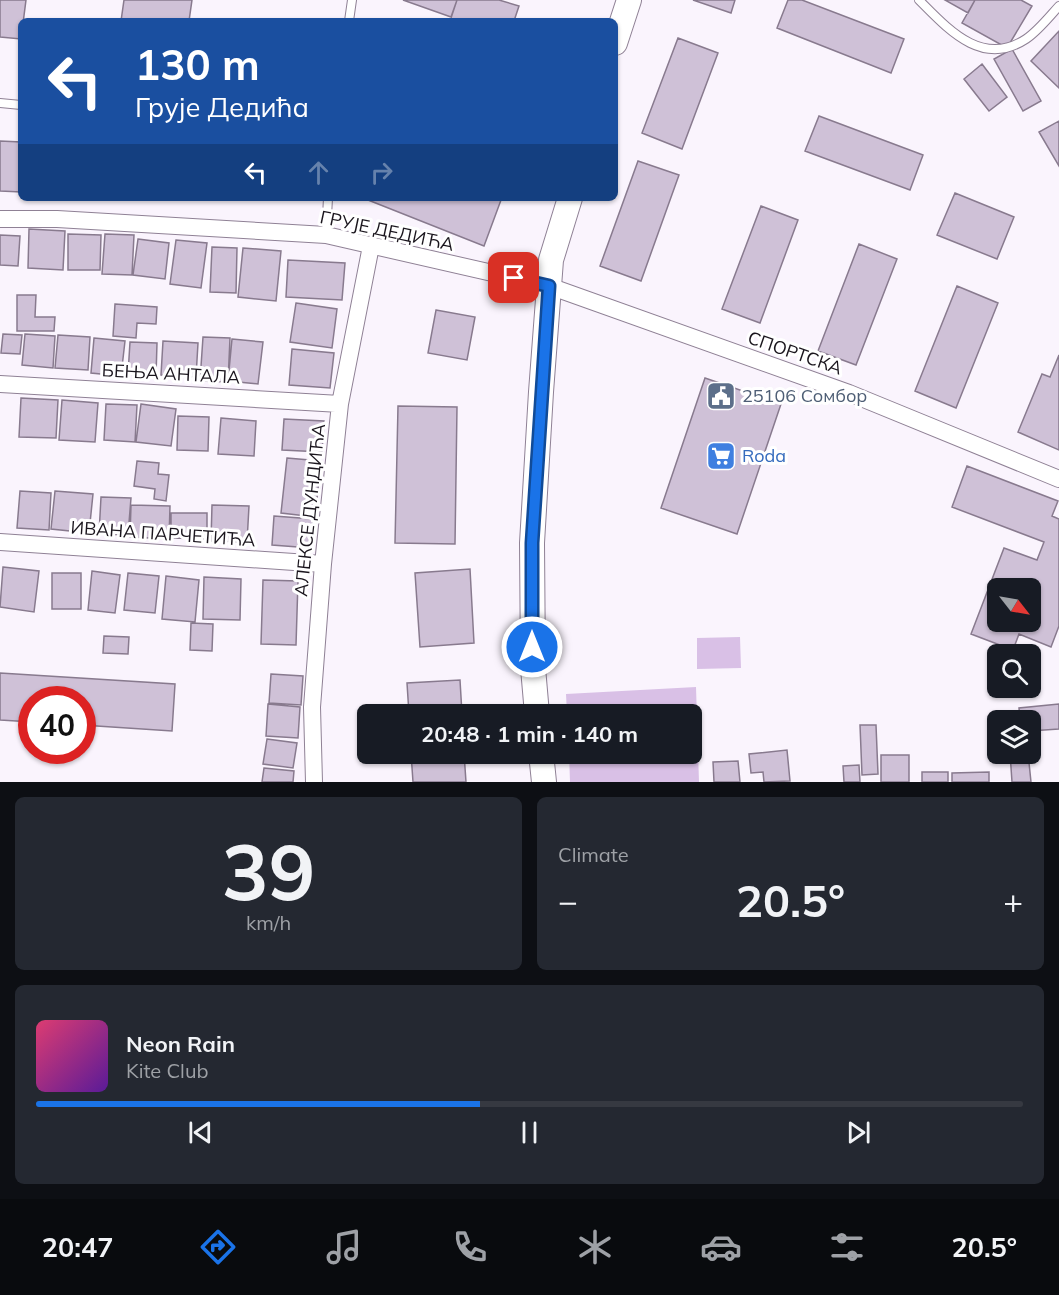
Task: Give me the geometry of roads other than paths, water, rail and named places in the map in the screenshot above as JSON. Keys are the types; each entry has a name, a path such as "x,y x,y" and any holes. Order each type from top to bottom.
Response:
{"street":[{"path":"618,34 629,0"},
{"path":"536,704 533,668 532,543 551,260 569,201"},
{"name":"ГРУЈЕ ДЕДИЋА","path":"0,219 57,219 326,235 549,286"},
{"name":"АЛЕКСЕ ДУНДИЋА","path":"314,782 312,707 323,564 340,404 371,246"},
{"name":"СПОРТСКА","path":"549,286 849,393 1059,479"},
{"name":"БЕЊА АНТАЛА","path":"0,384 340,404"},
{"name":"ИВАНА ПАРЧЕТИЋА","path":"0,542 323,564"},
{"path":"542,764 544,782"}],"lane":[{"path":"349,18 352,0"},
{"path":"919,0 951,32 966,42 978,47 1007,50 1028,38 1059,6"},
{"path":"0,103 18,105"},
{"path":"326,235 328,201"}],"place":[{"name":"25106 Сомбор","path":"721,396"},
{"name":"Roda","path":"721,456"}]}
